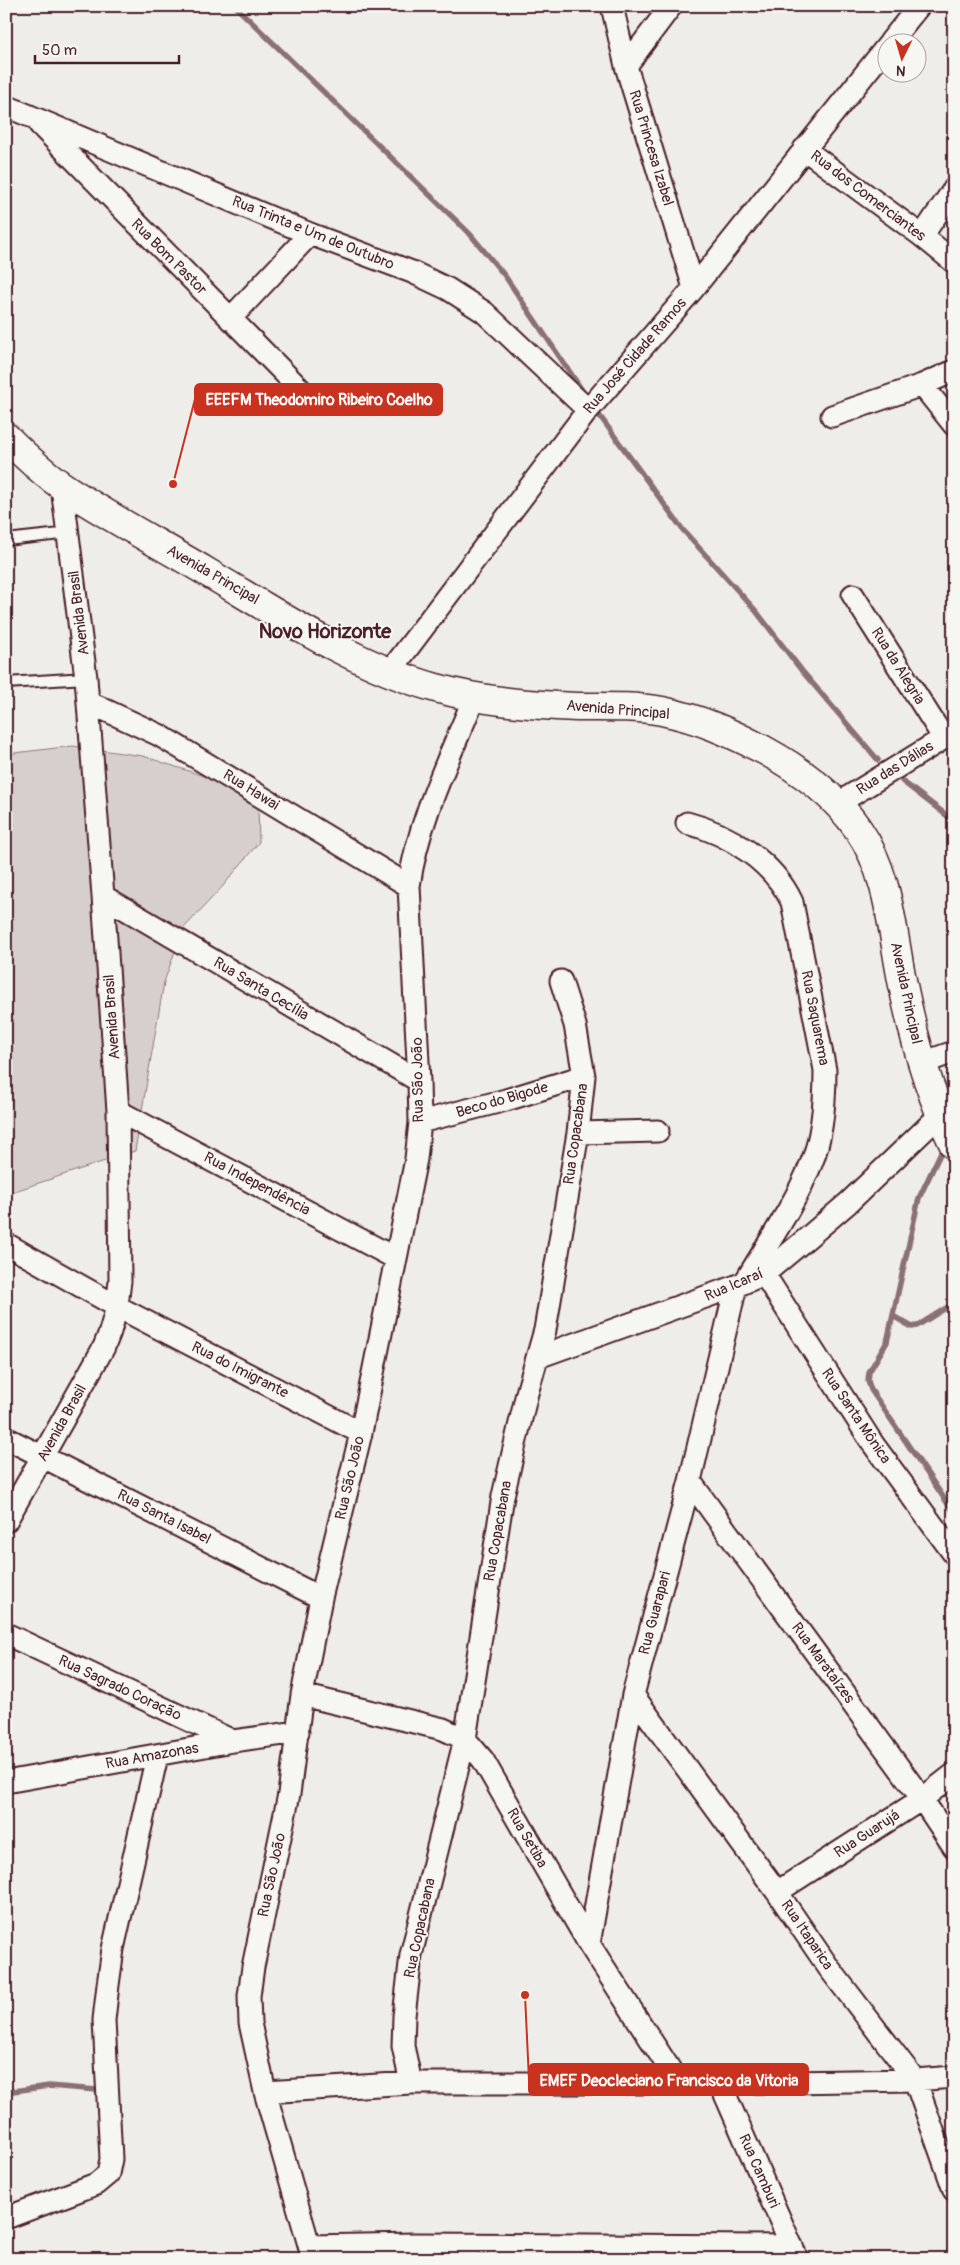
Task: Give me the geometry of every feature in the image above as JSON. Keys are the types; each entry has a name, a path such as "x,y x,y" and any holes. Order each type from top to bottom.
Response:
{"street":[{"name":"Rua Princesa Izabel","path":"612,6 626,66 694,288"},
{"path":"626,66 671,6"},
{"name":"Rua José Cidade Ramos","path":"897,32 918,6"},
{"name":"Rua José Cidade Ramos","path":"389,674 588,410 694,288 878,56"},
{"name":"Rua Trinta e Um de Outubro","path":"6,106 310,234 412,272 448,289 484,312 588,410"},
{"name":"Rua Bom Pastor","path":"32,118 306,396"},
{"name":"Rua dos Comerciantes","path":"804,149 922,236 954,262"},
{"path":"922,236 954,189"},
{"path":"230,319 310,234"},
{"path":"832,416 922,385 954,371"},
{"path":"922,385 954,425"},
{"name":"Avenida Principal","path":"6,437 62,487 316,636 389,674 474,698 505,702 621,707 659,711 690,718 728,731 781,759 837,804 866,842 881,875 903,989 922,1063 940,1115 954,1145"},
{"name":"Avenida Brasil","path":"6,1521 104,1346 118,1308 120,1280 118,1111 103,896 86,678 70,534 62,487"},
{"name":"Rua da Alegria","path":"853,595 949,734"},
{"name":"Rua São João","path":"311,2252 265,2092 250,2023 249,1996 253,1967 289,1794 302,1695 321,1598 361,1432 416,1158 420,1122 419,1081 408,886 413,857 422,826 474,698"},
{"name":"Rua Hawai","path":"88,702 166,739 408,886"},
{"name":"Rua das Dálias","path":"837,804 949,734"},
{"name":"Rua Saquarema","path":"687,823 706,828 727,838 772,870 784,885 792,902 826,1070 825,1097 812,1162 797,1194 748,1281"},
{"name":"Rua Santa Cecília","path":"103,896 419,1081"},
{"name":"Rua Copacabana","path":"411,2083 403,2046 404,2016 411,1955 465,1740 503,1496 527,1393 545,1330 578,1133 584,1076 575,1025 561,981"},
{"path":"922,1063 954,1052"},
{"name":"Beco do Bigode","path":"420,1122 506,1100 584,1076"},
{"name":"Rua Independência","path":"118,1111 395,1258"},
{"name":"Rua Icaraí","path":"538,1357 748,1281 848,1203 940,1115"},
{"path":"578,1133 658,1131"},
{"name":"Rua do Imigrante","path":"6,1244 118,1308 361,1432"},
{"name":"Rua Guarapari","path":"588,1944 633,1695 690,1481 748,1281"},
{"name":"Rua Santa Mônica","path":"748,1281 954,1554"},
{"name":"Rua Santa Isabel","path":"6,1438 321,1598"},
{"name":"Rua Marataízes","path":"690,1481 922,1799 954,1847"},
{"name":"Rua Sagrado Coração","path":"6,1634 233,1741"},
{"name":"Rua Setiba","path":"302,1695 442,1729 465,1740 483,1760 588,1944 678,2082"},
{"name":"Rua Itaparica","path":"633,1695 777,1892 829,1968 915,2080 954,2190"},
{"name":"Rua Amazonas","path":"6,1782 233,1741 298,1732"},
{"path":"6,2218 96,2184 108,2174 111,2159 104,2020 108,1985 113,1950 157,1756"},
{"name":"Rua Guarujá","path":"777,1892 922,1799 954,1774"},
{"path":"265,2092 411,2083 720,2083 915,2080 954,2076"},
{"name":"Rua Camburi","path":"720,2083 794,2252"},
{"path":"311,2252 415,2244 564,2253 794,2252"}],"lane":[{"path":"6,540 70,534"},
{"path":"6,683 86,678"}],"shaded area":[{"path":"73,746 143,756 219,781 258,804 259,842 223,886 183,929 164,982 135,1151 6,1194 6,754"}],"waterway":[{"path":"235,6 470,234 505,276 586,396"},
{"path":"594,408 683,530 756,611 802,671 878,760"},
{"path":"902,781 954,821"},
{"path":"940,1154 919,1198 887,1342 869,1372 868,1381 871,1390 954,1513"},
{"path":"893,1316 912,1327 917,1326 954,1303"},
{"path":"6,2092 49,2086 97,2090"}],"place":[{"name":"EEEFM Theodomiro Ribeiro Coelho","path":"173,484"},
{"name":"EMEF Deocleciano Francisco da Vitoria","path":"525,1995"}],"district":[{"name":"Novo Horizonte","path":"325,631"}]}
